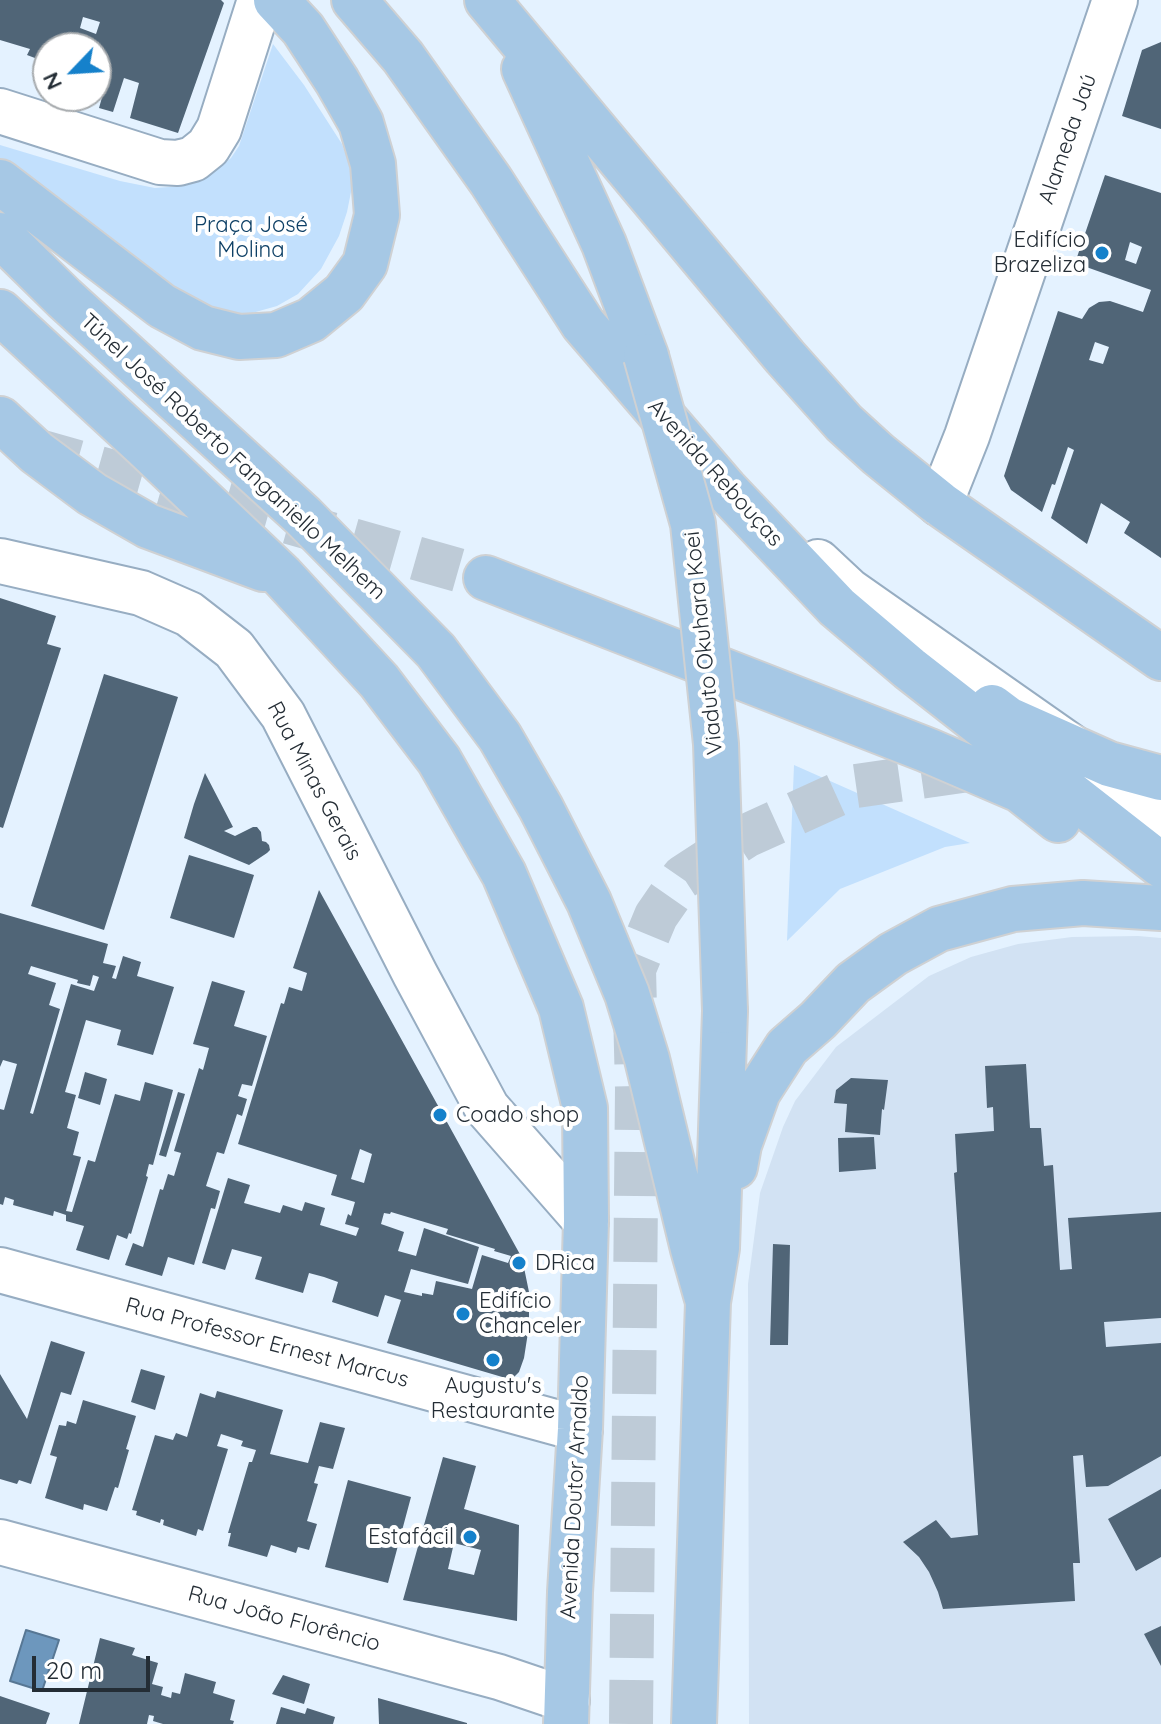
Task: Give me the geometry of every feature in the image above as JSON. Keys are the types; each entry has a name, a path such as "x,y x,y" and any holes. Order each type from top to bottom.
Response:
{"main road":[{"path":"0,182 162,306 203,328 239,337 276,335 311,320 344,293 365,264 377,215 373,164 361,123 337,81 303,29 276,0"},
{"name":"Avenida Rebouças","path":"354,0 403,57 491,181 583,324 725,489 837,607 909,668 1160,852"},
{"path":"494,10 844,423 940,504 1161,658"},
{"name":"Viaduto Okuhara Koei","path":"494,10 604,244 646,356 693,524 716,744 725,1011 717,1248 709,1296"},
{"name":"Túnel José Roberto Fanganiello Melhem","path":"0,235 64,298 303,516 436,651 500,737 589,902 627,994 647,1059 693,1249 709,1296"},
{"path":"0,312 282,576"},
{"path":"1,433 37,453 92,494 148,526 282,576"},
{"name":"Avenida Doutor Arnaldo","path":"282,576 379,681 439,760 504,874 561,1008 585,1108 586,1221 580,1429 566,1712"},
{"path":"486,578 927,750 1020,790 1099,851 1160,852"},
{"path":"909,668 941,670 1008,719 1109,764 1161,778"},
{"path":"694,1724 709,1296 739,1145 758,1092 787,1047 853,983 893,954 939,929 1013,909 1083,903 1161,908"}],"street":[{"path":"0,111 160,162 178,163 193,159 208,147 219,129 260,0"},
{"name":"Alameda Jaú","path":"940,504 967,436 1115,0"},
{"path":"583,324 751,499 849,591 1100,767 1160,852"},
{"name":"Rua Minas Gerais","path":"0,561 141,593 189,614 234,649 283,715 487,1108 586,1221"},
{"name":"Rua Professor Ernest Marcus","path":"0,1270 580,1429"},
{"name":"Rua João Florêncio","path":"0,1542 499,1677 566,1712"}],"shaded area":[{"path":"1072,937 1161,938 1161,1724 749,1724 748,1284 760,1193 795,1101 836,1047 929,976 971,957 1018,944"},
{"path":"26,1630 59,1640 42,1691 10,1681"}],"green space":[{"name":"Praça José Molina","path":"273,44 342,144 350,166 352,187 339,236 321,269 298,294 277,306 245,315 212,314 0,176 0,145 120,181 155,188 183,186 209,176 231,158 239,146"},
{"path":"794,765 970,843 945,847 840,889 787,941"}],"building":[{"path":"0,0 221,0 224,3 178,133 130,118 139,83 124,78 112,112 112,32 97,32 100,22 83,17 80,28 91,32 32,32 32,57 27,55 30,49 0,40"},
{"path":"1161,42 1161,129 1122,116 1142,50"},
{"path":"1105,175 1161,193 1161,558 1124,533 1130,522 1101,503 1087,544 1051,518 1074,450 1068,447 1042,512 1011,490 1004,476 1058,311 1082,319 1089,308 1099,302 1110,301 1143,312 1151,290 1075,263","holes":["1130,242 1142,247 1136,264 1125,260","1095,342 1109,347 1103,364 1089,360"]},
{"path":"0,598 56,616 47,644 61,648 3,828 0,827"},
{"path":"104,674 178,697 104,930 31,906"},
{"path":"205,773 233,827 224,831 235,836 257,827 262,841 269,845 267,853 249,865 184,838"},
{"path":"189,855 254,875 234,938 170,918"},
{"path":"319,890 522,1258 529,1292 529,1326 524,1358 513,1378 387,1343 401,1300 385,1295 378,1317 332,1302 338,1282 324,1277 309,1273 303,1293 255,1279 262,1257 232,1249 225,1270 202,1263 228,1178 250,1185 244,1203 280,1213 283,1205 302,1211 305,1202 325,1208 320,1225 356,1236 359,1228 345,1224 355,1202 331,1195 337,1175 238,1144 281,1003 284,1004 289,987 302,991 307,973 293,968","holes":["360,1149 372,1154 364,1183 351,1179","391,1212 448,1229 446,1234 511,1256 508,1263 482,1255 472,1289 436,1281 433,1295 404,1292 411,1269 468,1284 479,1247 424,1228 416,1256 398,1251 404,1232 381,1224 384,1213"]},
{"path":"0,913 108,944 103,963 116,966 112,978 116,979 123,956 141,962 137,976 174,987 153,1055 117,1045 121,1030 86,1020 65,1092 76,1095 67,1128 79,1132 73,1155 81,1157 66,1211 72,1212 88,1160 95,1162 115,1094 140,1101 145,1082 173,1090 131,1234 127,1239 117,1235 109,1260 76,1250 84,1226 66,1221 66,1215 54,1211 53,1216 13,1205 14,1200 5,1197 3,1205 0,1204 0,1109 4,1110 17,1064 3,1060 0,1067","holes":["31,966 78,980 77,983 90,986 93,975 99,977 94,991 71,984 33,1114 30,1113 60,1009 49,1005 56,983 28,974"]},
{"path":"212,981 245,991 234,1026 267,1036 252,1086 242,1084 238,1096 247,1099 242,1116 237,1114 224,1154 217,1152 206,1186 220,1191 215,1209 211,1208 194,1265 168,1257 162,1276 125,1265 133,1243 143,1247 160,1189 163,1190 168,1174 174,1176 181,1153 174,1151 199,1068 203,1070 209,1048 193,1044"},
{"path":"1026,1064 1030,1128 1041,1128 1044,1166 1053,1165 1060,1270 1072,1269 1068,1218 1161,1212 1161,1318 1104,1322 1106,1347 1161,1343 1161,1456 1108,1486 1086,1487 1083,1455 1073,1456 1080,1563 1073,1563 1075,1601 943,1609 929,1572 903,1542 936,1520 951,1538 978,1535 954,1173 957,1172 955,1134 994,1131 993,1107 987,1108 985,1066"},
{"path":"85,1072 107,1079 100,1105 78,1098"},
{"path":"851,1078 888,1080 880,1135 845,1132 847,1104 834,1103 836,1090"},
{"path":"178,1092 185,1094 166,1157 159,1155"},
{"path":"874,1137 876,1169 839,1172 838,1138"},
{"path":"773,1244 790,1245 788,1345 770,1345"},
{"path":"51,1341 85,1352 71,1395 61,1392 31,1484 0,1479 0,1374 27,1419"},
{"path":"141,1369 165,1376 155,1410 131,1402"},
{"path":"217,1391 283,1410 270,1454 308,1463 320,1422 345,1428 333,1469 319,1466 314,1483 318,1484 307,1521 317,1524 309,1550 298,1547 296,1553 271,1545 267,1557 228,1546 231,1533 228,1533 249,1462 252,1462 256,1450 241,1446 243,1441 221,1434 217,1446 228,1449 203,1531 198,1529 196,1536 163,1525 164,1520 161,1519 160,1523 136,1515 137,1511 132,1510 155,1435 173,1440 176,1433 187,1437 200,1393 215,1398"},
{"path":"83,1400 136,1416 118,1488 115,1487 107,1511 84,1504 83,1510 45,1498 57,1457 50,1455 59,1425 66,1426 67,1421 76,1424"},
{"name":"Estafácil","path":"443,1457 476,1466 464,1509 519,1525 517,1621 403,1600","holes":["454,1543 481,1550 474,1575 448,1569"]},
{"path":"348,1480 411,1497 388,1583 325,1567"},
{"path":"1161,1489 1161,1557 1136,1571 1108,1519"},
{"path":"1161,1626 1161,1666 1144,1634"},
{"path":"100,1638 135,1648 132,1655 158,1663 152,1684 163,1687 161,1695 171,1698 172,1692 180,1694 185,1673 216,1682 213,1693 235,1700 230,1720 234,1721 233,1724 163,1724 153,1721 154,1716 149,1715 147,1724 79,1724"},
{"path":"283,1675 310,1684 304,1704 272,1694"},
{"path":"0,1696 50,1713 46,1724 0,1724"},
{"path":"378,1698 467,1723 467,1724 379,1724"},
{"path":"281,1707 305,1714 307,1708 335,1717 333,1724 276,1724"}],"tunnel":[{"path":"35,450 486,578"},
{"path":"631,1724 637,1089 634,969 656,916 683,877 746,836 856,786 988,769"}],"place":[{"name":"Edifício Brazeliza","path":"1102,253"},
{"name":"Coado shop","path":"440,1115"},
{"name":"DRica","path":"519,1263"},
{"name":"Edifício Chanceler","path":"463,1314"},
{"name":"Augustu's Restaurante","path":"493,1360"},
{"name":"Estafácil","path":"470,1537"}]}
